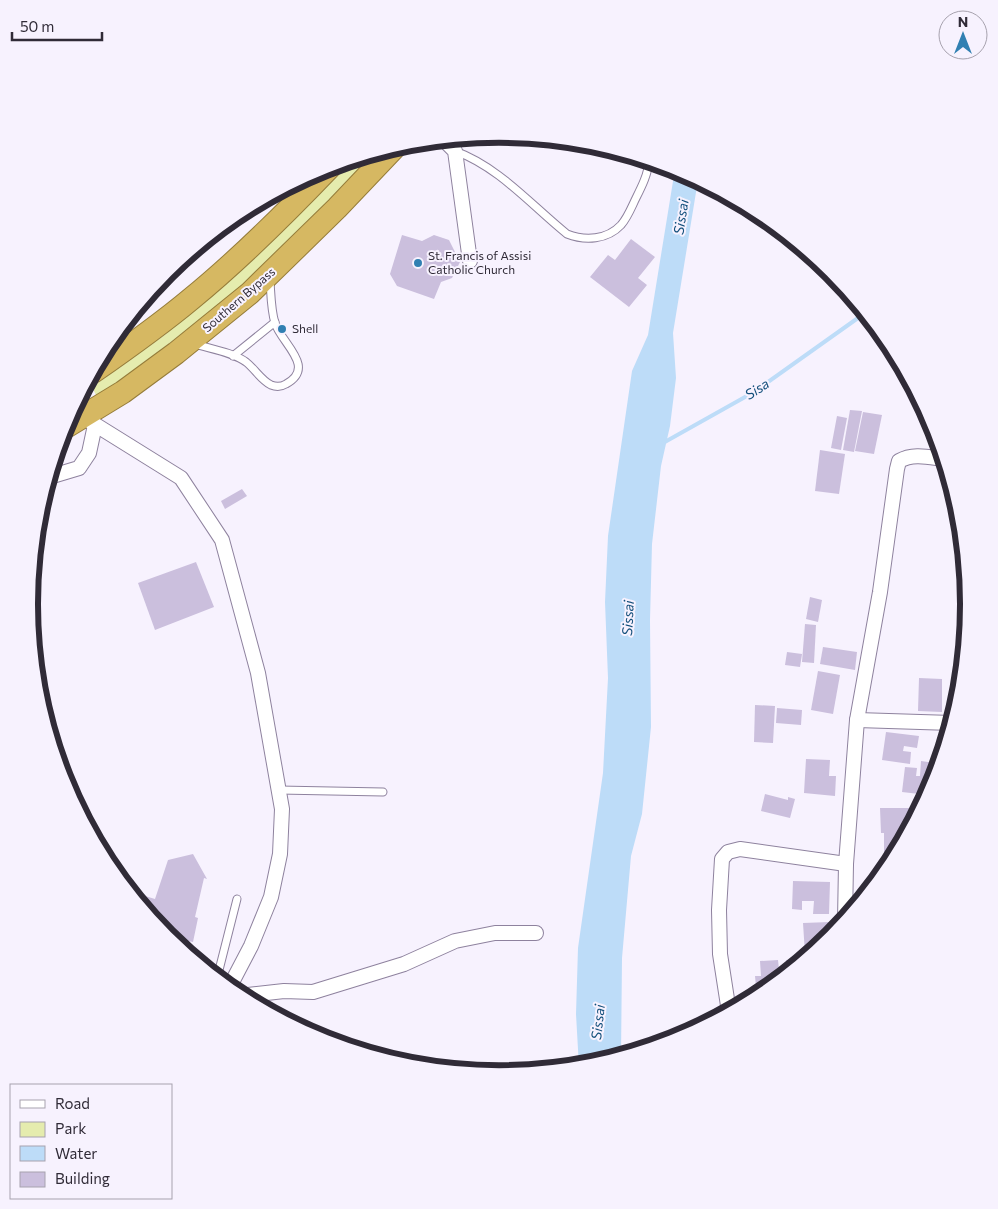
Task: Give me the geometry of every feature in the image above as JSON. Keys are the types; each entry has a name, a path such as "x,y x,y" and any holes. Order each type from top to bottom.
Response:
{"highway":[{"name":"Southern Bypass","path":"79,419 123,392 250,294 385,158"},
{"path":"106,363 146,335 234,262 316,181"}],"street":[{"path":"450,146 455,151 470,262"},
{"path":"56,475 79,468 89,453 79,419"},
{"path":"79,419 181,478 222,540 258,673 282,809 280,854 271,897 251,946 233,981"},
{"path":"845,910 846,864 857,720 880,592 899,461 906,457 914,456 937,458"},
{"path":"857,720 946,722"},
{"path":"728,1005 720,954 719,910 722,859 728,852 740,849 846,864"},
{"path":"253,994 284,991 313,992 404,964 455,942 495,933 536,933"}],"lane":[{"path":"455,151 472,157 516,189 567,234 577,238 597,237 611,232 621,224 645,181 648,167"},
{"path":"190,342 245,361 266,382 274,386 288,383 295,377 298,371 298,360 275,322 269,275"},
{"path":"233,356 275,322"},
{"path":"279,790 383,792"},
{"path":"219,971 237,899"}],"green space":[{"path":"368,162 253,278 98,399 92,387 166,334 326,176"}],"water":[{"name":"Sissai","path":"674,177 697,188 673,333 676,378 670,426 661,466 652,544 650,620 651,727 642,814 631,856 622,958 621,1049 579,1059 576,1014 578,948 603,773 608,678 605,602 608,536 632,371 648,335"}],"building":[{"path":"402,235 422,241 434,235 449,240 460,262 452,278 441,282 434,299 397,286 390,274"},
{"path":"631,239 655,257 638,278 647,285 629,307 590,277 608,255 615,260"},
{"path":"850,410 862,411 854,452 843,450"},
{"path":"863,412 882,415 874,454 855,451"},
{"path":"837,416 847,418 841,450 831,448"},
{"path":"820,450 845,454 839,494 815,491"},
{"path":"242,489 247,496 225,509 221,501"},
{"path":"196,562 214,607 155,630 138,583"},
{"path":"810,597 822,600 818,622 806,619"},
{"path":"805,624 816,625 814,663 802,662"},
{"path":"823,647 857,652 855,670 820,664"},
{"path":"787,652 802,654 800,667 785,665"},
{"path":"818,671 840,675 833,714 811,710"},
{"path":"919,678 942,679 942,712 918,711"},
{"path":"755,705 775,706 773,743 754,742"},
{"path":"777,708 802,710 801,725 776,723"},
{"path":"886,732 919,736 917,748 904,746 903,751 911,752 910,764 882,760"},
{"path":"806,759 830,760 829,776 836,776 835,796 804,793"},
{"path":"921,761 932,763 919,794 902,792 905,767 917,768 916,776 920,776"},
{"path":"765,794 788,800 788,797 795,799 790,818 761,811"},
{"path":"880,808 913,808 884,859 884,833 881,833"},
{"path":"193,854 207,879 204,878 195,917 198,918 193,942 186,943 144,899 145,896 155,899 168,860"},
{"path":"793,881 830,882 829,914 813,914 814,901 802,901 802,910 792,909"},
{"path":"830,922 830,925 805,949 803,923"},
{"path":"778,960 779,972 756,987 755,976 761,976 760,961"},
{"path":"786,960 793,960 786,965"}],"waterway":[{"name":"Sisa","path":"663,443 754,392 859,317"}],"place":[{"name":"St. Francis of Assisi Catholic Church","path":"418,263"},
{"name":"Shell","path":"282,329"}]}
